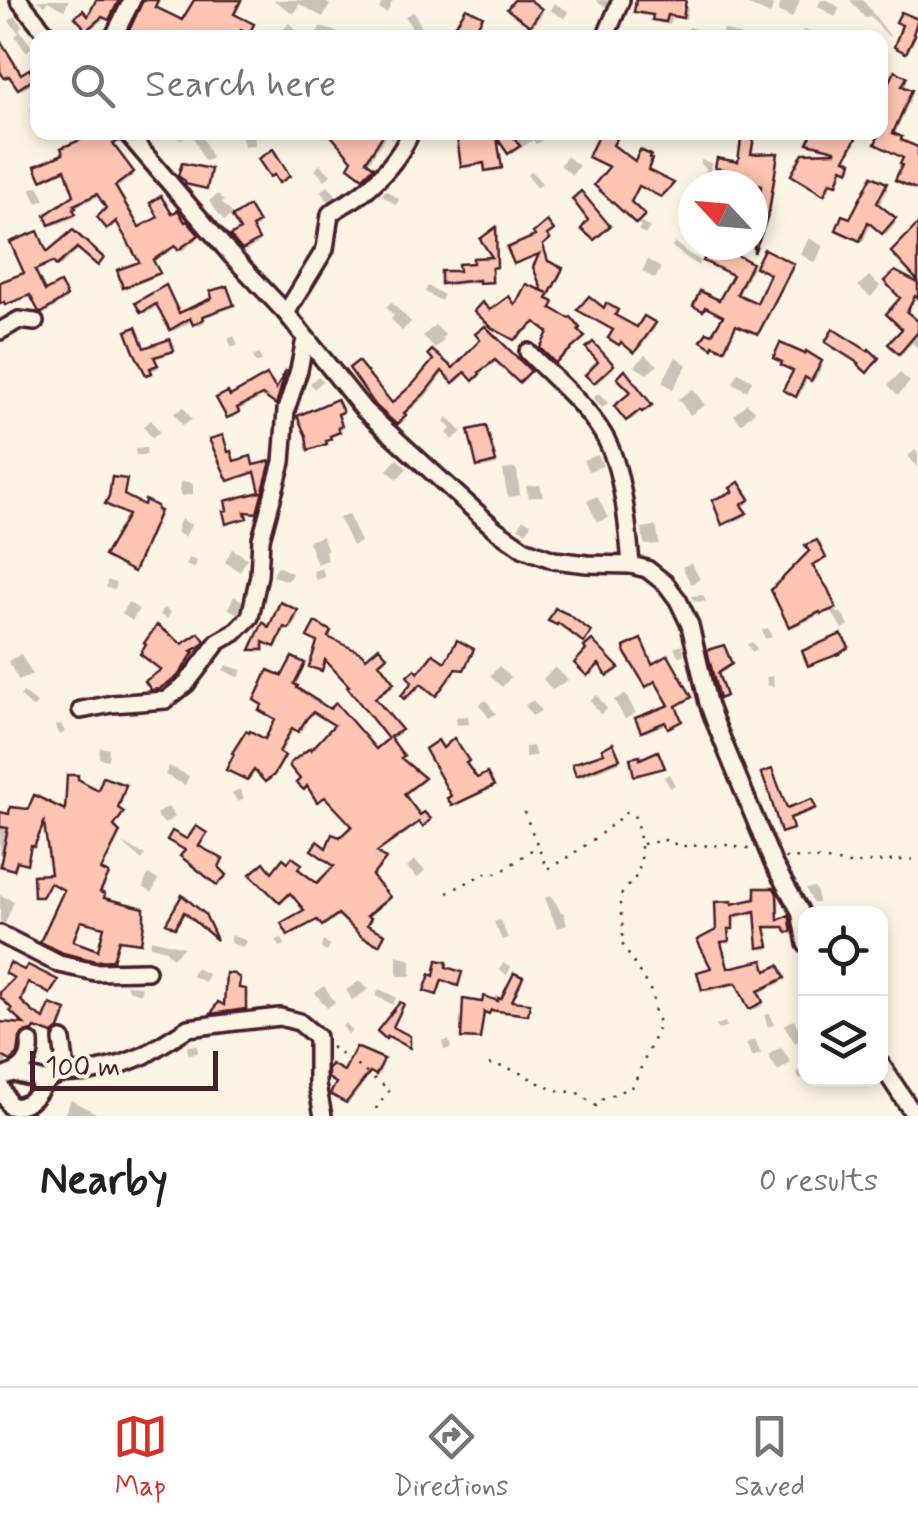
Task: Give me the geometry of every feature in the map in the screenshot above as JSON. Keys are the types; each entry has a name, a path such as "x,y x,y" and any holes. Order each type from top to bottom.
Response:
{"street":[{"path":"19,0 43,30"},
{"path":"117,30 132,0"},
{"path":"609,30 622,0"},
{"path":"133,140 286,313 364,410 508,539 554,560 647,569 666,584 684,611 695,642 711,712 774,863 798,907"},
{"path":"286,313 325,249 330,214 374,182 408,140"},
{"path":"0,331 19,320 36,322"},
{"path":"81,710 166,700 186,684 218,642 250,617 259,575 260,539 282,462 286,410 306,339"},
{"path":"528,352 605,436 622,492 631,565"},
{"path":"0,934 59,964 94,972 147,971"},
{"path":"4,1079 90,1072 145,1055 188,1028 280,1017 299,1022 317,1037 317,1085 323,1116"},
{"path":"4,1079 10,1106 30,1103 65,1062 62,1040"},
{"path":"4,1079 23,1068 32,1054 30,1042"},
{"path":"888,1076 915,1116"}],"path":[{"path":"489,1064 515,1070 568,1094 574,1091 596,1106 599,1100 634,1086 660,1024 653,995 620,942 624,930 622,892 636,878 641,854 635,817 626,812 547,869 523,809"},
{"path":"447,893 485,873 504,870 538,845"},
{"path":"317,1037 390,1090 376,1105 375,1116"}],"building":[{"path":"96,0 119,0 109,20 102,17 81,30 83,26 75,17 83,10 88,16"},
{"path":"143,0 158,0 155,7 182,20 194,0 241,0 234,14 254,24 251,30 129,30"},
{"path":"514,0 530,0 542,9 530,26 507,9"},
{"path":"636,0 686,0 683,18 668,15 666,22 652,20 653,15 634,12"},
{"path":"466,8 483,16 475,30 453,30"},
{"path":"901,12 918,19 906,53 894,47 902,25 896,22"},
{"path":"0,40 21,74 29,69 30,81 18,89 0,71"},
{"path":"895,71 907,77 902,86 912,90 893,133 918,147 918,190 895,180 903,158 875,144 877,140 888,140 888,85"},
{"path":"80,140 116,140 113,144 134,172 115,186 139,227 158,217 150,203 161,196 172,214 178,210 199,235 178,250 175,246 153,260 160,273 123,288 117,270 139,262 116,221 107,229 97,217 106,208 97,194 74,205 76,214 49,225 45,215 74,195 65,169 41,180 35,166 63,154 61,148"},
{"path":"335,140 380,140 366,161 374,167 363,178 348,167 352,160"},
{"path":"457,140 497,140 502,168 485,171 484,163 461,167"},
{"path":"498,140 515,140 520,146 508,154"},
{"path":"596,140 616,140 613,145 635,161 640,150 651,155 648,170 674,183 661,197 639,186 631,202 645,215 636,224 594,185 609,167 588,157"},
{"path":"741,140 754,140 751,154 778,153 768,215 768,170 715,168 717,158 738,162"},
{"path":"855,140 845,159 852,162 849,171 842,168 837,184 830,182 824,195 791,175 803,153 835,152 807,143"},
{"path":"273,149 290,176 279,183 258,159"},
{"path":"182,163 211,169 207,189 185,184 178,176"},
{"path":"872,176 887,183 877,203 896,218 882,234 868,222 860,241 836,230 842,215 850,218"},
{"path":"581,191 610,226 594,240 581,229 588,220 572,199"},
{"path":"249,206 259,223 252,227 259,240 242,250 230,236 240,230 232,217"},
{"path":"547,221 554,230 543,245 548,261 563,268 547,299 554,302 551,308 571,317 585,337 555,363 540,348 548,332 535,322 514,340 492,328 474,311 482,302 490,310 509,296 515,305 526,284 548,293 542,290 533,267 539,254 514,264 507,248 535,236 533,233"},
{"path":"918,224 918,281 891,252"},
{"path":"496,227 497,267 492,268 492,282 441,284 441,271 459,271 458,264 492,257 480,239"},
{"path":"73,230 104,258 98,266 77,248 56,266 53,262 35,270 45,291 60,283 67,296 42,313 30,295 0,304 0,282 24,273 10,242 38,231 47,252"},
{"path":"768,251 794,264 758,334 736,325 724,350 701,341 707,332 712,334 723,316 693,306 700,291 719,300 733,275 703,261 752,263 737,294 757,303 770,274 755,267 758,260 768,260"},
{"path":"895,271 918,283 918,298 915,296 907,312 918,321 918,332 899,354 888,344 902,329 886,314 900,298 884,281"},
{"path":"166,285 179,313 212,298 210,291 227,286 234,305 203,316 193,325 190,318 170,330 156,304 141,313 135,303"},
{"path":"589,296 604,308 606,303 618,310 615,315 637,327 644,316 656,323 634,353 621,342 619,345 608,338 613,330 577,310"},
{"path":"485,326 531,371 519,383 495,360 473,381 465,372 453,383 442,371 397,425 376,406 349,368 358,361 392,403 433,360 428,354 432,350 453,368 480,340 475,334"},
{"path":"136,327 144,348 170,339 174,351 154,357 158,365 146,375 126,331"},
{"path":"833,329 879,358 867,373 825,342"},
{"path":"593,342 614,365 594,383 585,375 598,362 586,348"},
{"path":"780,343 822,361 811,381 805,377 796,397 783,390 793,371 773,358"},
{"path":"286,370 276,405 262,395 227,418 216,398 228,392 230,396 267,375 276,389"},
{"path":"625,370 652,405 626,421 614,406 631,392 617,378"},
{"path":"337,399 343,412 338,414 340,432 330,436 327,444 308,450 297,416"},
{"path":"486,426 496,462 477,467 468,430"},
{"path":"223,435 234,461 251,456 253,465 271,461 257,513 245,512 247,518 226,524 225,501 260,492 255,472 228,481 209,439"},
{"path":"112,477 127,479 124,495 144,505 145,500 160,511 134,572 104,556 128,515 105,504"},
{"path":"739,482 750,499 741,505 747,513 722,525 712,500 733,492 730,488"},
{"path":"817,540 826,558 812,565 836,608 789,627 771,590 809,551 805,545"},
{"path":"280,602 298,610 289,629 284,627 275,647 263,642 263,650 250,650 263,622 269,627"},
{"path":"555,608 591,631 584,643 558,623 548,621"},
{"path":"315,622 331,631 328,637 366,658 379,647 387,656 379,663 394,683 375,698 402,730 390,737 404,756 401,758 425,778 404,794 420,815 424,812 431,819 423,827 419,822 377,852 386,859 372,876 390,897 367,916 371,918 367,925 385,934 379,945 362,937 338,914 322,926 317,920 288,935 281,923 304,910 290,893 280,903 250,874 264,862 272,872 283,858 288,862 292,857 302,864 298,869 317,883 334,866 311,850 317,841 326,848 332,834 340,837 352,826 325,797 317,802 307,786 304,790 296,783 300,779 290,763 311,750 334,725 313,712 298,732 292,728 279,752 285,756 265,782 254,770 247,780 226,770 246,731 265,739 275,719 259,710 262,705 254,700 268,670 282,676 292,657 305,663 294,684 297,688 330,709 336,703 376,749 388,739 325,660 322,671 309,667 317,642 307,637"},
{"path":"157,625 182,644 199,633 205,641 191,651 194,652 178,676 151,690 145,681 161,670 140,654"},
{"path":"841,634 849,647 808,666 802,651"},
{"path":"641,639 652,664 668,655 692,697 676,706 682,721 668,728 665,722 641,732 635,718 669,705 655,681 646,687 625,653 624,647"},
{"path":"457,640 474,649 464,670 456,669 436,696 421,684 404,699 401,696 412,682 407,676 415,669 418,673 433,654 445,662"},
{"path":"592,640 619,668 607,676 599,664 587,676 574,663"},
{"path":"724,645 732,664 718,673 726,696 719,699 707,650"},
{"path":"454,738 477,778 487,773 494,786 452,806 447,798 451,796 425,749 438,740 443,748"},
{"path":"613,743 620,759 576,776 572,764 604,753 602,749"},
{"path":"658,751 665,768 634,776 630,758 640,759"},
{"path":"772,769 787,808 812,799 816,808 790,818 793,829 781,833 761,773"},
{"path":"67,775 78,775 78,779 98,790 103,777 126,785 118,808 124,812 114,826 120,832 101,870 109,874 100,892 105,894 104,898 144,908 144,923 141,943 119,940 113,960 96,961 63,953 40,942 64,890 50,883 42,897 34,897 33,875 51,874 44,823 34,847 31,846 27,864 17,861 14,870 0,866 8,828 0,827 0,812 9,814 10,807 28,809 34,795 65,810","holes":["81,921 104,927 98,950 73,941"]},
{"path":"196,826 207,833 199,846 223,859 219,867 227,875 217,885 180,856 185,850 167,840 172,831 187,839"},
{"path":"755,888 774,888 778,920 789,915 792,931 765,927 769,946 758,948 755,911 733,916 729,941 721,942 728,968 763,960 766,971 779,965 785,978 758,991 763,1002 749,1009 736,983 702,990 697,972 711,968 697,940 716,930 715,902 732,904 755,899"},
{"path":"182,895 205,914 217,940 184,912 175,928 166,923"},
{"path":"437,960 462,972 458,986 442,980 437,995 424,991 430,974 434,976"},
{"path":"10,963 24,970 28,965 58,980 50,994 28,982 21,1001 33,1012 44,1019 50,1004 66,1010 53,1034 35,1028 23,1033 18,1054 11,1061 0,1055 0,1022 24,1024 0,997 14,978 5,973"},
{"path":"226,973 240,978 239,988 246,989 246,1009 211,1014 218,1002 224,1005"},
{"path":"514,973 523,977 512,1001 530,1003 528,1015 484,1012 480,1039 461,1038 463,999 482,1002 484,996 498,1001"},
{"path":"400,1002 404,1004 393,1027 410,1036 410,1048 377,1031"},
{"path":"356,1047 384,1059 376,1075 370,1072 346,1103 330,1094 336,1083 328,1078 328,1069 331,1064 344,1071"}]}
